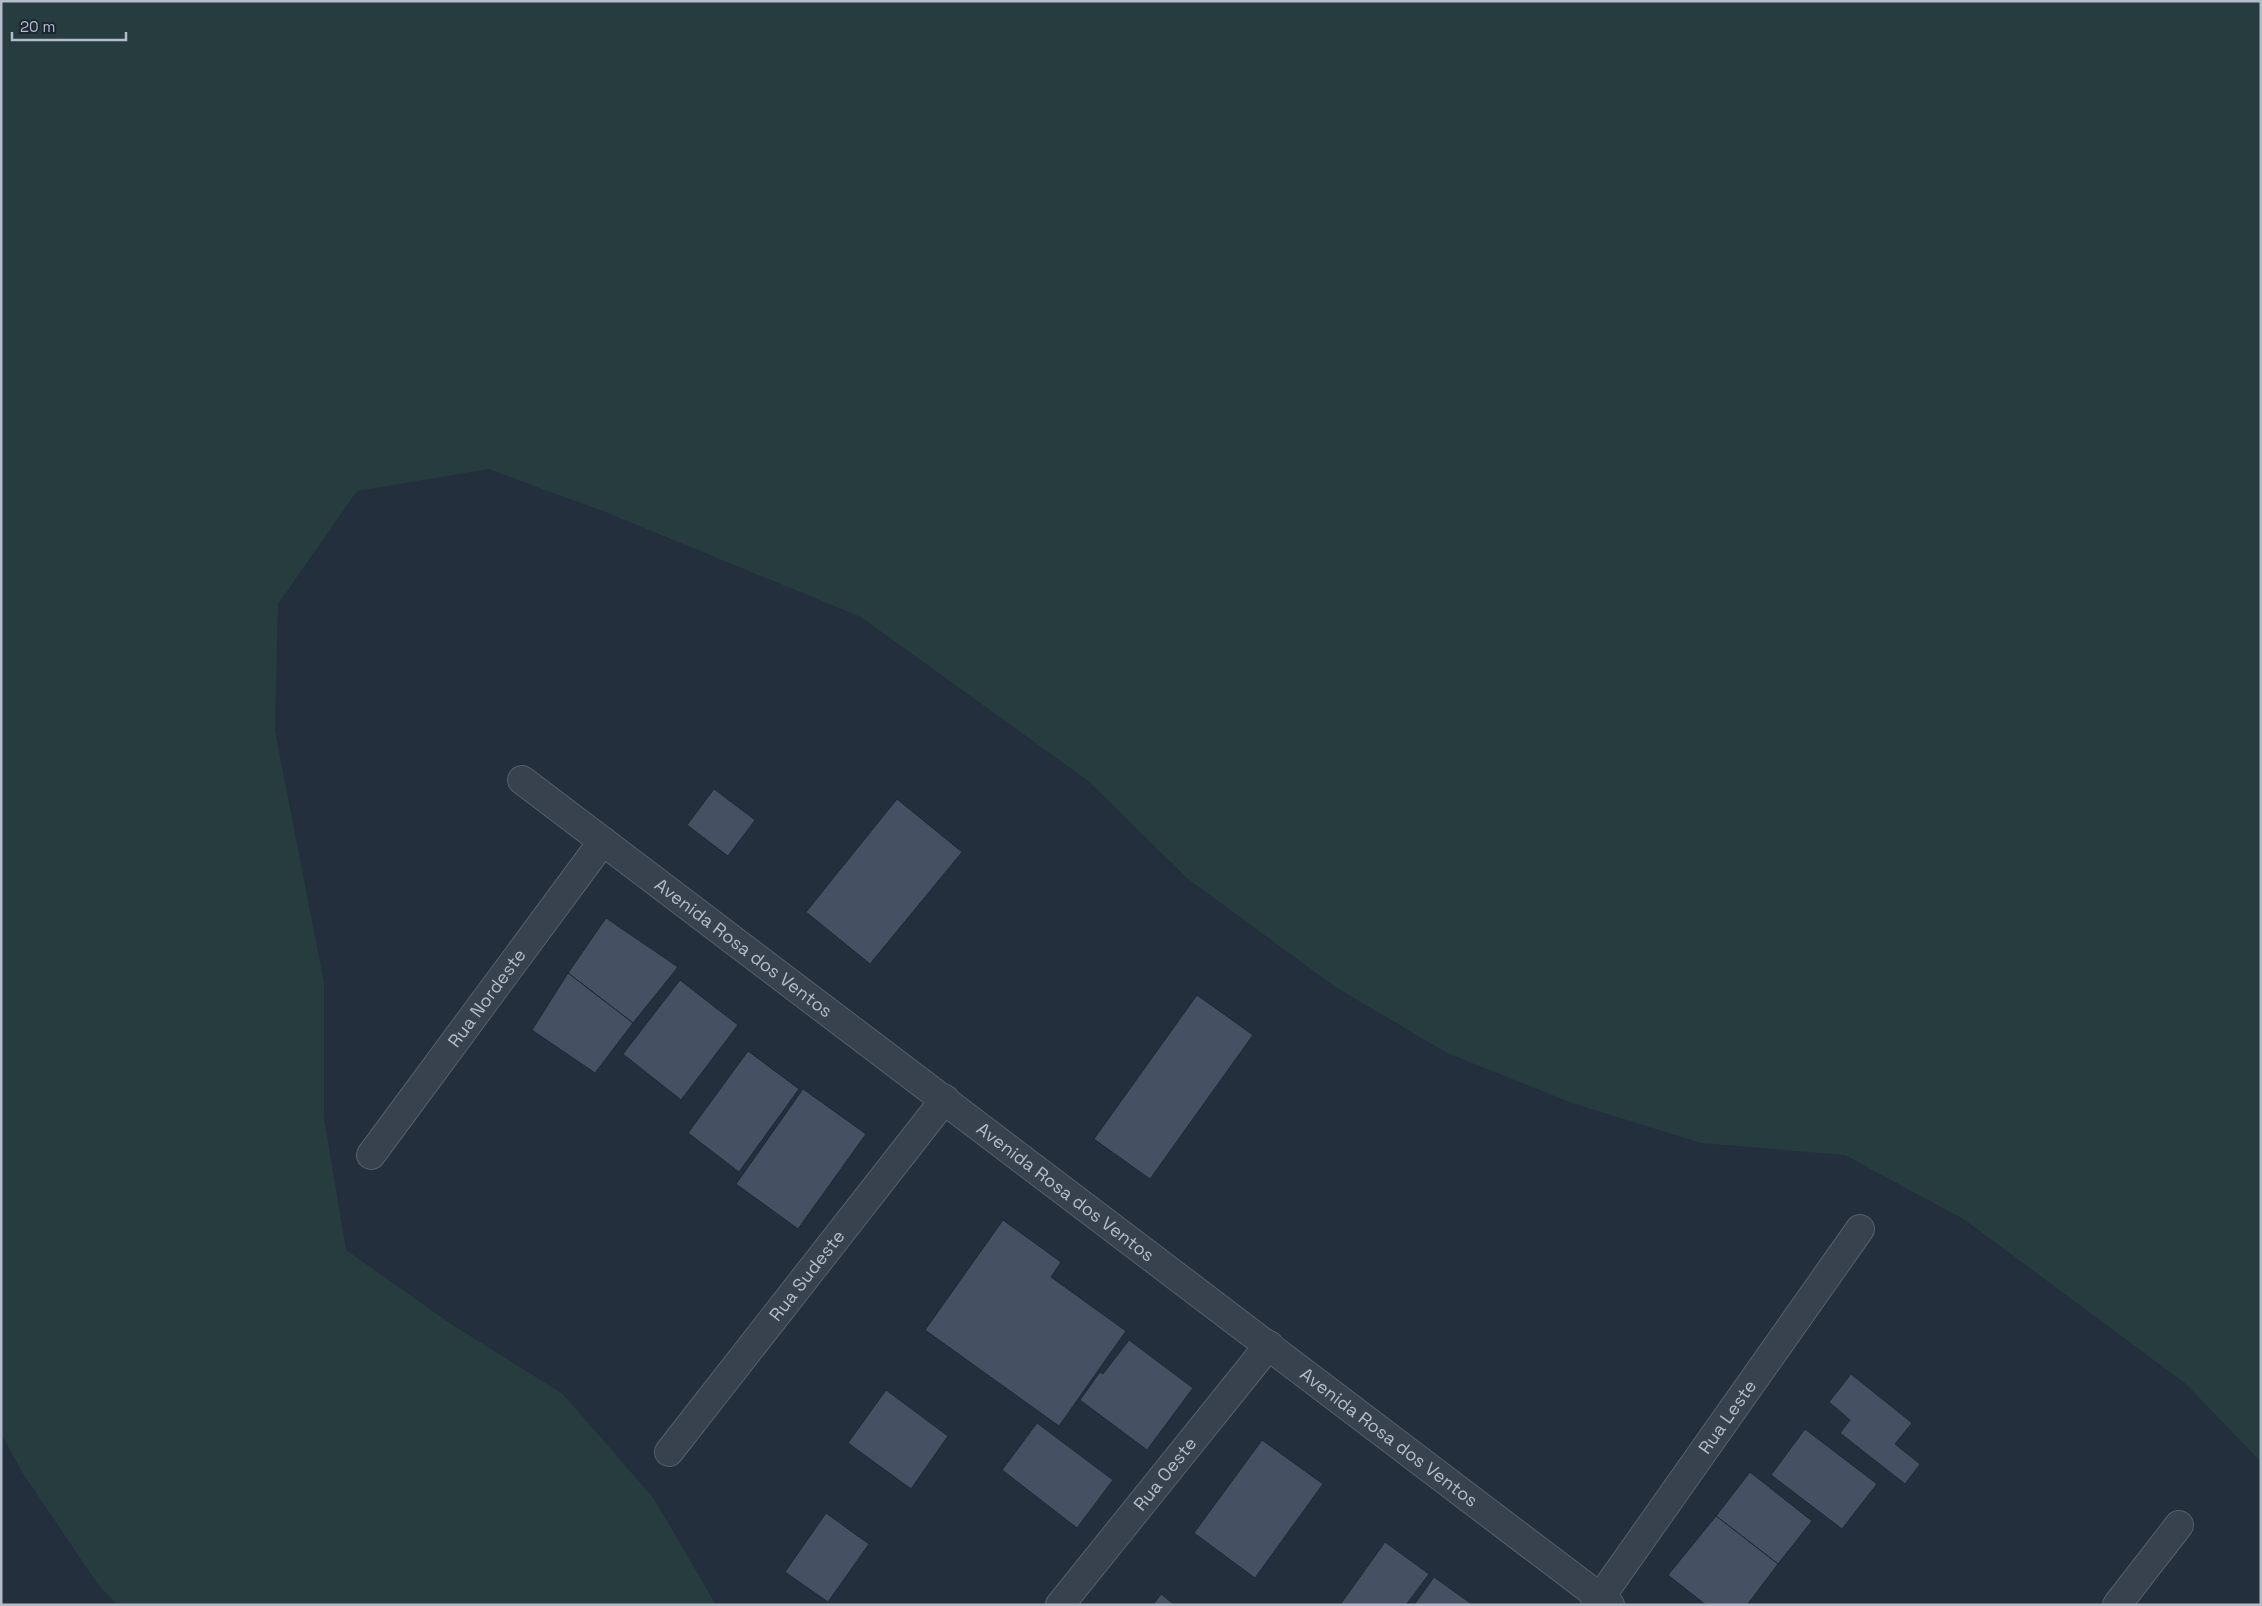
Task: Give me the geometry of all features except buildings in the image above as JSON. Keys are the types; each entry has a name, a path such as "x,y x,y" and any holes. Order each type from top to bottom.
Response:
{"street":[{"name":"Avenida Rosa dos Ventos","path":"522,780 1269,1345 1602,1602"},
{"name":"Rua Nordeste","path":"371,1155 603,840"},
{"name":"Rua Sudeste","path":"670,1452 945,1099"},
{"name":"Rua Leste","path":"1602,1602 1860,1229"},
{"name":"Rua Oeste","path":"1060,1605 1269,1345"},
{"path":"2116,1605 2179,1525"}],"green space":[{"path":"1,1 2261,1 2261,1462 2186,1384 1965,1220 1845,1155 1701,1143 1572,1103 1447,1053 1334,986 1188,879 1087,780 861,617 608,513 488,469 357,491 278,604 275,731 324,983 324,1118 346,1250 451,1324 563,1394 654,1499 716,1605 117,1605 97,1583 22,1472 1,1433"}]}
